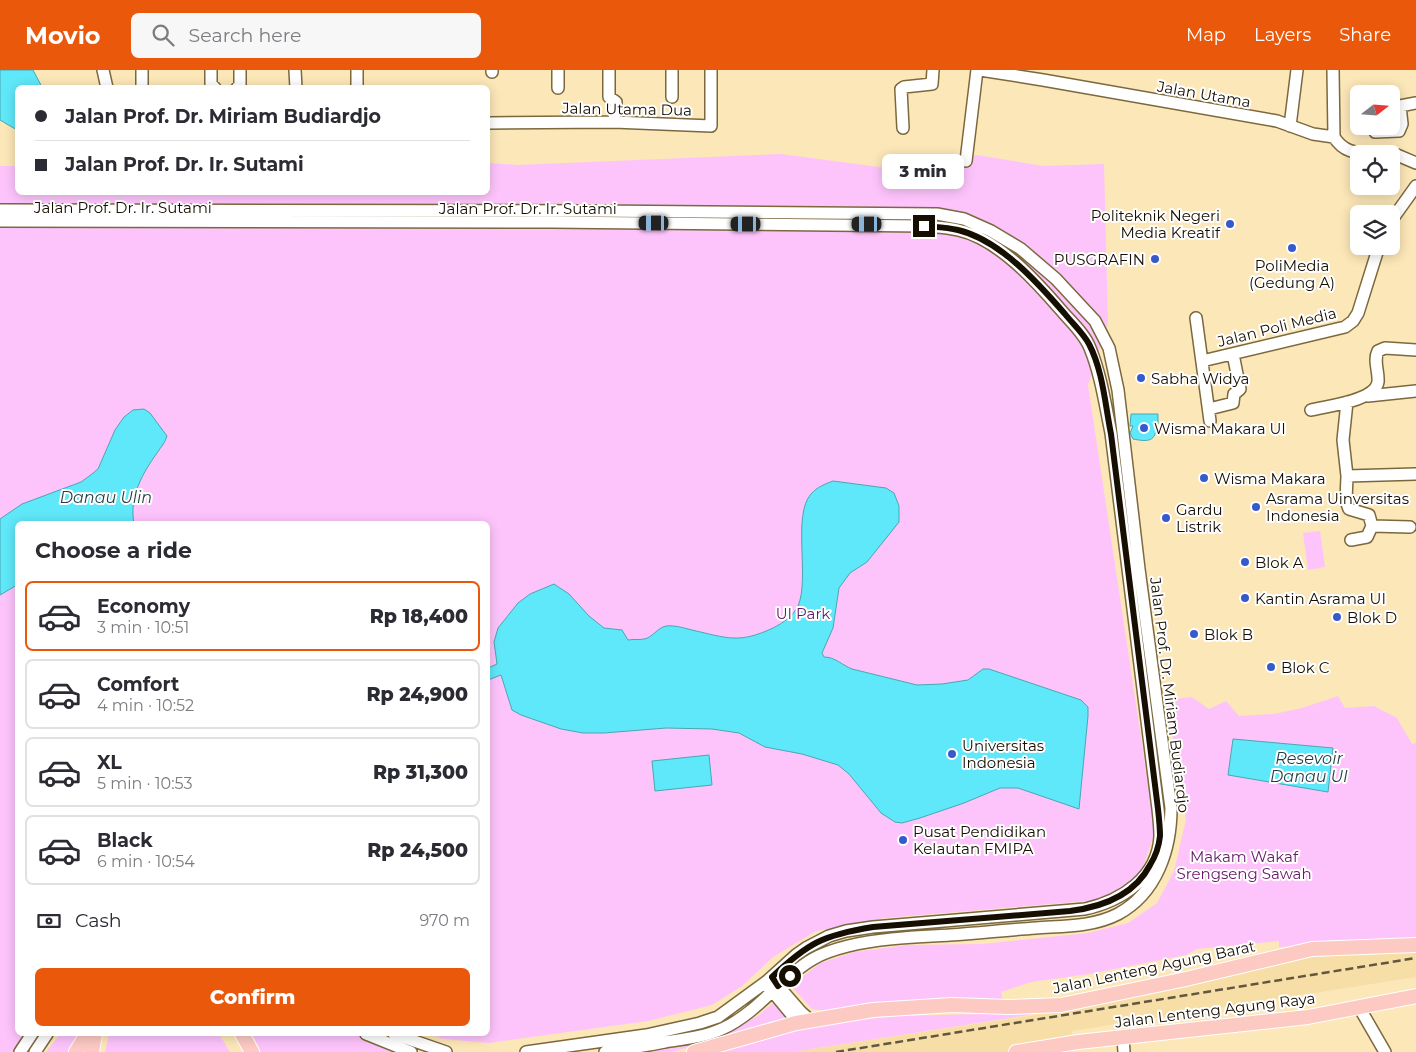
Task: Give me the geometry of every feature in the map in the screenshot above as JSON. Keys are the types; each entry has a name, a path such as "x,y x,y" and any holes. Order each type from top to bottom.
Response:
{"main road":[{"name":"Jalan Lenteng Agung Barat","path":"694,1052 796,1023 873,1010 952,1005 1009,1007 1061,1005 1186,979 1312,949 1416,945"},
{"name":"Jalan Lenteng Agung Raya","path":"1016,1052 1078,1042 1308,1017 1416,996"},
{"path":"76,1052 86,1036"},
{"path":"92,1052 95,1036"},
{"path":"243,1036 252,1052"}],"street":[{"path":"103,70 106,85"},
{"path":"142,70 142,85"},
{"path":"211,70 212,85"},
{"path":"240,70 240,85"},
{"path":"295,70 296,85"},
{"path":"357,70 357,85"},
{"path":"558,70 558,88"},
{"path":"609,70 609,97 616,102 614,122"},
{"path":"672,70 672,97"},
{"name":"Jalan Utama Dua","path":"490,123 614,122 711,126 711,70"},
{"path":"903,128 901,89 932,84 933,70"},
{"path":"966,161 978,70"},
{"name":"Jalan Utama","path":"978,70 1043,75 1277,121 1313,134 1334,137"},
{"path":"1290,126 1297,70"},
{"path":"1333,70 1334,137 1339,145 1350,151"},
{"path":"1400,129 1402,124 1400,106 1416,102"},
{"path":"1400,156 1416,163"},
{"path":"1400,208 1416,186"},
{"name":"Jalan Prof. Dr. Ir. Sutami","path":"0,210 612,211 937,214 964,219 991,230 1021,249 1056,279 1095,321 1108,348 1118,390 1130,497"},
{"name":"Jalan Prof. Dr. Ir. Sutami","path":"0,221 867,224 924,226 958,230 984,240 1012,260 1045,292 1085,337 1100,376 1111,434 1118,502"},
{"name":"Jalan Poli Media","path":"1196,318 1202,361 1345,327 1353,321 1358,313 1376,255"},
{"path":"1092,353 1108,348"},
{"path":"1367,396 1375,390 1378,381 1375,356 1378,351 1385,348 1416,350"},
{"path":"1209,409 1233,403 1234,394 1240,389 1233,354"},
{"path":"1202,361 1210,421"},
{"path":"1311,410 1367,396 1416,391"},
{"path":"1347,402 1343,440 1347,476 1346,501 1349,509 1370,514 1372,526 1367,537 1351,540"},
{"path":"1347,476 1416,474"},
{"name":"Jalan Prof. Dr. Miriam Budiardjo","path":"772,984 815,958 850,946 908,937 1087,924 1117,914 1130,906 1144,892 1156,875 1168,847 1171,829 1171,808 1130,497"},
{"name":"Jalan Prof. Dr. Miriam Budiardjo","path":"772,984 796,955 829,936 873,927 1085,909 1110,902 1135,887 1147,872 1155,857 1160,838 1158,809 1118,502"},
{"path":"1372,526 1410,527"},
{"path":"1148,728 1161,726"},
{"path":"846,931 850,946"},
{"path":"772,984 810,1020"},
{"path":"772,984 796,1023"},
{"path":"526,1052 572,1048 700,1023 718,1017 772,984"},
{"path":"605,1052 702,1036 724,1028 739,1019 772,984"},
{"path":"1360,1007 1385,1052"},
{"path":"20,1052 31,1036"},
{"path":"35,1052 46,1036"},
{"path":"371,1036 411,1052"},
{"path":"400,1036 446,1052"},
{"path":"1123,1037 1124,1052"}],"shaded area":[{"path":"1416,948 1416,977 1072,1031 1070,1052 792,1052 1081,1008 1321,955"}],"green space":[{"name":"UI Park","path":"781,154 879,167 977,155 1043,166 1104,164 1108,323 1088,385 1155,831 1133,897 885,918 816,931 773,957 742,986 712,1005 648,1021 489,1043 444,1039 435,1036 490,1036 490,521 15,521 15,1036 26,1036 16,1052 0,1052 0,166 15,166 15,195 490,195 490,163 518,165"},
{"path":"1320,531 1325,567 1308,570 1303,533"},
{"name":"Makam Wakaf Srengseng Sawah","path":"1338,696 1345,708 1374,706 1397,718 1412,744 1416,743 1416,937 1279,947 1279,941 1197,949 1186,955 1089,974 1031,982 1001,992 1003,1003 826,1011 812,1009 791,986 820,963 854,952 907,945 983,944 1088,933 1128,923 1157,903 1174,871 1186,820 1167,700 1192,697 1209,709 1226,701 1239,716 1274,714 1302,708"},
{"path":"776,1000 788,1014 787,1020 671,1052 640,1052 738,1026 759,1015"},
{"path":"1028,1013 1029,1015 792,1052 707,1052 812,1025 896,1016"},
{"path":"58,1036 81,1036 72,1052 46,1052"},
{"path":"109,1036 220,1036 230,1052 105,1052"},
{"path":"253,1036 366,1036 407,1052 261,1052"}],"water":[{"path":"0,70 33,70 41,85 15,85 15,129 0,120"},
{"name":"Danau Ulin","path":"144,409 150,413 167,436 146,469 138,486 133,504 134,521 15,521 15,586 0,595 0,519 22,504 81,482 92,474 98,469 115,430 124,417 133,410"},
{"name":"Wisma Makara UI","path":"1131,414 1158,414 1158,424 1156,424 1153,437 1147,440 1133,439 1130,433 1133,426 1130,426"},
{"path":"833,481 886,488 894,493 899,506 899,522 867,562 850,573 839,588 833,628 822,653 824,657 835,660 852,669 917,685 968,680 983,669 989,669 1081,700 1088,707 1088,716 1079,809 1018,788 1000,788 920,818 902,823 895,822 881,813 849,774 838,765 802,754 765,747 739,733 712,729 666,728 583,733 561,729 512,710 501,675 490,679 490,667 497,664 494,642 498,628 518,603 530,594 554,584 569,594 589,616 604,628 622,630 628,640 647,638 666,626 724,637 742,638 777,626 787,619 798,606 802,580 802,531 805,504 816,489"},
{"name":"Resevoir Danau UI","path":"1233,739 1333,748 1328,792 1228,775"},
{"path":"709,755 712,785 655,791 652,761"}],"railway":[{"path":"836,1052 1416,958"}],"place":[{"name":"Politeknik Negeri Media Kreatif","path":"1230,224"},
{"name":"PoliMedia (Gedung A)","path":"1292,248"},
{"name":"PUSGRAFIN","path":"1155,259"},
{"name":"Sabha Widya","path":"1141,378"},
{"name":"Wisma Makara UI","path":"1144,428"},
{"name":"Wisma Makara","path":"1204,478"},
{"name":"Asrama Uinversitas Indonesia","path":"1256,507"},
{"name":"Gardu Listrik","path":"1166,518"},
{"name":"Blok A","path":"1245,562"},
{"name":"Kantin Asrama UI","path":"1245,598"},
{"name":"Blok D","path":"1337,617"},
{"name":"Blok B","path":"1194,634"},
{"name":"Blok C","path":"1271,667"},
{"name":"Universitas Indonesia","path":"952,754"},
{"name":"Pusat Pendidikan Kelautan FMIPA","path":"903,840"}],"route":[{"path":"790,976 778,986 772,977 806,948 829,936 846,931 873,927 1070,911 1102,905 1135,887 1147,872 1155,857 1160,838 1158,809 1118,502 1111,434 1100,376 1090,346 1085,337 1045,292 1012,260 984,240 958,230 924,226"}]}
